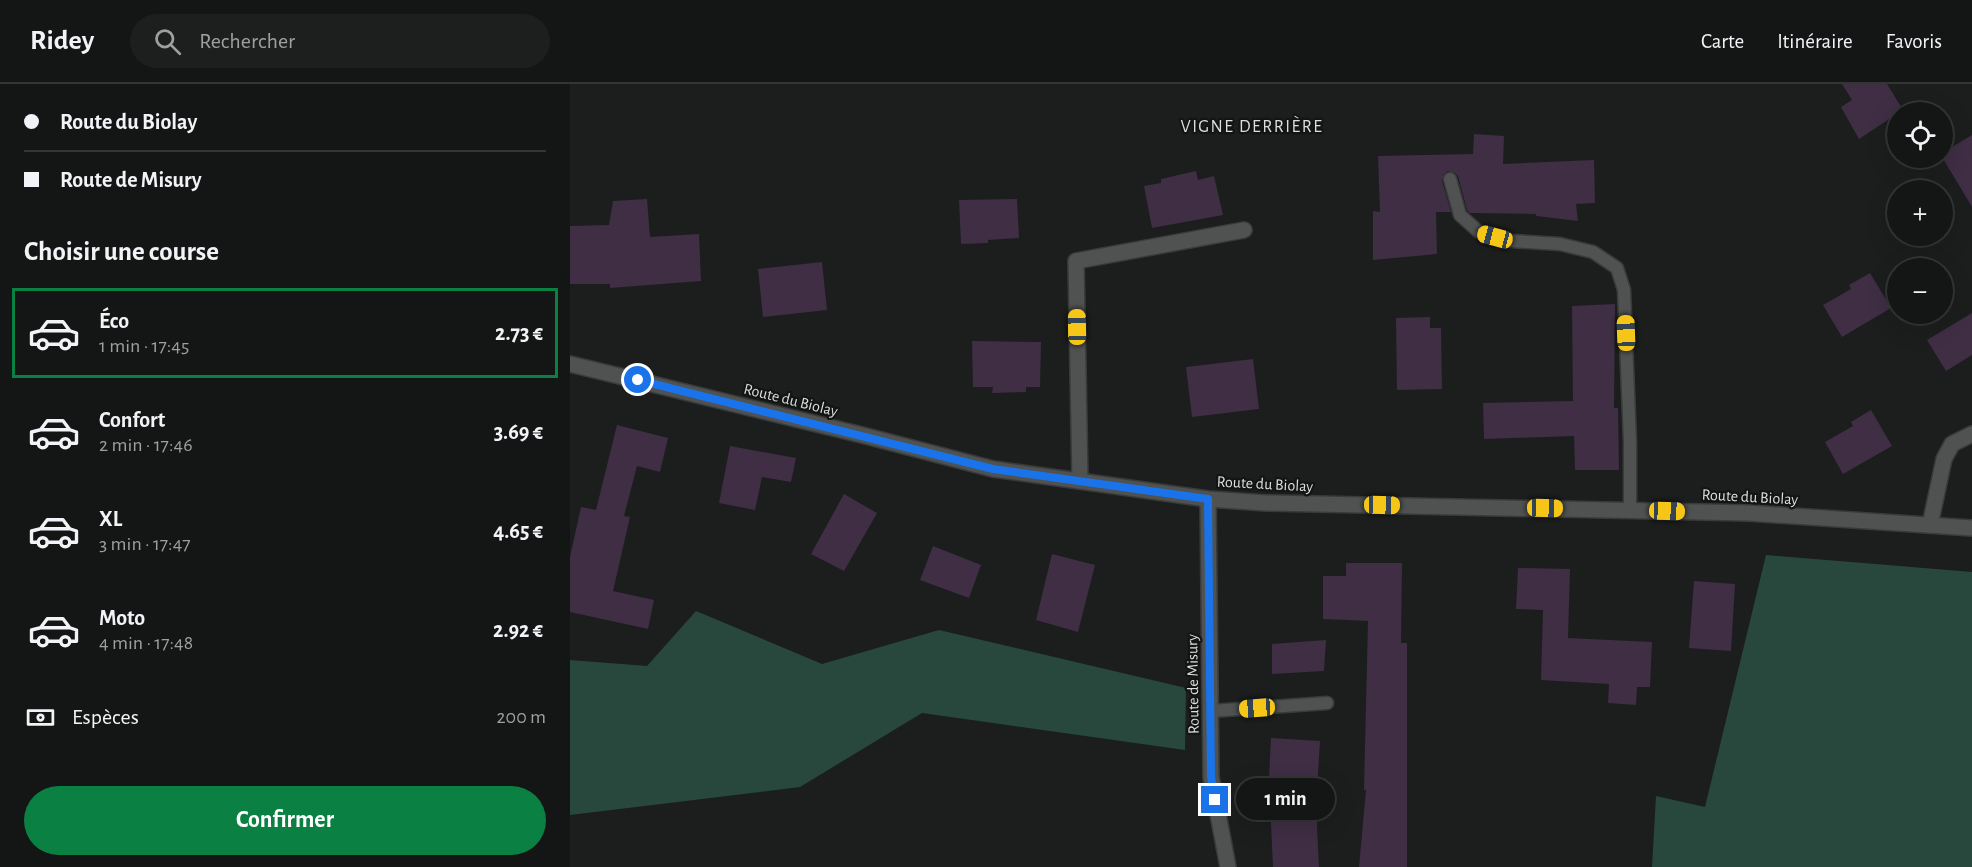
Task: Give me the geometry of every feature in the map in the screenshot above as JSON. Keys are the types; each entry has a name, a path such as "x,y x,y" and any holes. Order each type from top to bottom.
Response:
{"street":[{"path":"1080,482 1076,261 1244,230"},
{"name":"Route du Biolay","path":"570,364 993,469 1208,499 1266,503 1748,513 1972,528"},
{"path":"1930,525 1944,459 1952,444 1972,434"},
{"name":"Route de Misury","path":"1208,499 1211,777 1228,867"}],"lane":[{"path":"1450,179 1460,215 1479,232 1512,241 1560,244 1593,252 1617,268 1624,290 1630,442 1630,510"},
{"path":"1210,711 1327,703"}],"green space":[{"path":"1766,555 1972,572 1972,867 1652,867 1656,796 1705,807"},
{"path":"696,611 822,664 939,630 1186,688 1185,750 922,713 800,787 570,815 570,660 647,666"}],"building":[{"path":"1842,84 1887,84 1898,102 1887,102 1887,121 1859,139 1841,107 1852,100"},
{"path":"1474,134 1504,136 1503,164 1594,160 1595,203 1576,204 1578,221 1536,216 1536,214 1470,213 1467,210 1458,176 1448,171 1444,174 1442,181 1451,212 1436,212 1437,254 1373,260 1373,211 1380,212 1378,156 1473,154"},
{"path":"1972,135 1972,207 1949,168 1953,168 1953,146"},
{"path":"1196,171 1198,180 1214,176 1223,215 1152,228 1144,186 1161,183 1161,179"},
{"path":"647,199 650,237 699,234 701,281 610,288 610,284 570,284 570,226 609,225 613,201"},
{"path":"1017,199 1019,238 961,244 959,200"},
{"path":"822,262 827,310 763,317 758,269"},
{"path":"1870,273 1887,301 1887,310 1842,337 1823,305 1851,289 1849,285"},
{"path":"1615,304 1614,408 1618,408 1619,470 1575,470 1574,436 1484,439 1483,403 1573,401 1572,306"},
{"path":"1972,313 1972,355 1946,371 1927,340"},
{"path":"1430,317 1430,328 1441,328 1442,389 1397,390 1396,318"},
{"path":"972,341 1041,342 1040,387 1026,387 1026,392 992,393 993,387 973,387"},
{"path":"1253,359 1259,409 1192,417 1186,367"},
{"path":"1871,410 1892,446 1843,474 1825,442 1853,426 1851,422"},
{"path":"617,425 668,438 660,472 637,466 624,516 630,517 613,591 654,600 648,629 570,612 570,557 581,507 596,510"},
{"path":"730,446 796,458 791,482 762,477 755,510 719,503"},
{"path":"844,494 877,513 844,571 811,554"},
{"path":"933,546 981,565 969,598 920,580"},
{"path":"1052,554 1095,565 1078,632 1036,620"},
{"path":"1346,563 1402,563 1401,643 1407,643 1407,867 1359,867 1366,790 1364,790 1368,621 1323,619 1323,576 1346,576"},
{"path":"1518,568 1570,569 1568,638 1652,642 1650,687 1637,687 1636,705 1608,703 1609,684 1541,680 1543,610 1516,609"},
{"path":"1694,581 1735,584 1731,651 1689,648"},
{"path":"1326,640 1324,671 1272,674 1272,644"},
{"path":"1271,738 1320,741 1316,807 1319,867 1273,867 1269,780"}],"district":[{"name":"VIGNE DERRIÈRE","path":"1252,126"}],"route":[{"path":"638,380 993,469 1208,499 1211,777 1215,800"}]}
